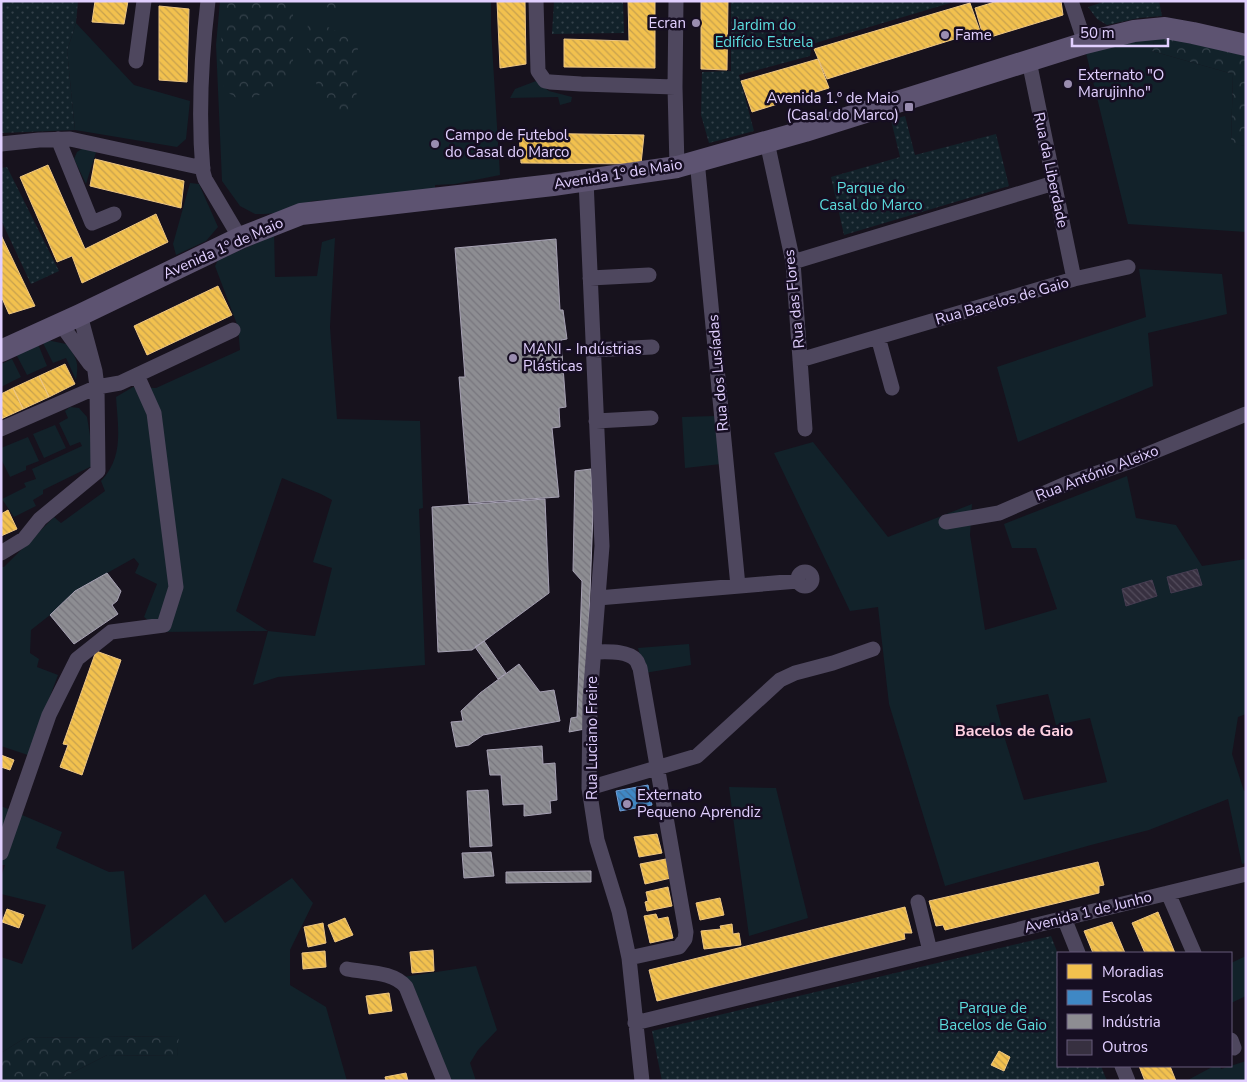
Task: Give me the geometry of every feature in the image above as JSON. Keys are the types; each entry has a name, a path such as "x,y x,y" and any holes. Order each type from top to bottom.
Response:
{"street":[{"path":"136,61 144,1"},
{"path":"208,1 202,53 200,122 203,168 205,179 240,238"},
{"path":"536,1 538,71 545,80 573,84 675,87"},
{"name":"Rua dos Lusíadas","path":"676,1 675,87 687,163 738,586"},
{"path":"1071,1 1085,43"},
{"name":"Avenida 1º de Maio","path":"2,348 70,319 240,238 301,214 586,180 687,163 767,142 1085,43 1134,30 1165,28 1246,45"},
{"name":"Rua da Liberdade","path":"1029,61 1074,279"},
{"path":"58,139 92,223 114,214"},
{"path":"1,144 70,139 203,168"},
{"name":"Rua das Flores","path":"767,142 793,262 805,429"},
{"name":"Rua Luciano Freire","path":"586,180 602,546 590,699 589,788 597,840 619,911 629,958 642,1081"},
{"path":"793,262 1054,183"},
{"name":"Rua Bacelos de Gaio","path":"800,360 1074,279 1128,268"},
{"path":"590,278 649,275"},
{"path":"88,343 95,320 106,302"},
{"path":"1,554 24,539 40,519 98,471 98,387 95,370 88,343 70,319"},
{"path":"70,319 95,370"},
{"path":"1,429 98,387 120,383 233,330"},
{"path":"878,337 892,388"},
{"path":"593,350 652,348"},
{"path":"1,853 49,715 77,659 111,632 164,625 176,587 154,414 137,375"},
{"name":"Rua António Aleixo","path":"946,522 999,513 1068,483 1126,463 1246,414"},
{"path":"596,421 651,418"},
{"path":"598,598 798,580"},
{"path":"589,788 697,756 780,680 795,673 833,663 873,649"},
{"path":"594,652 618,653 636,660 642,682 683,913 685,939 679,947 629,958"},
{"name":"Avenida 1 de Junho","path":"635,1024 1246,874"},
{"path":"1168,893 1194,952"},
{"path":"918,902 930,951"},
{"path":"1064,918 1078,952"},
{"path":"346,970 392,977 406,987 444,1081"},
{"path":"1122,1067 1128,1081"}],"green space":[{"path":"1,1 78,1 76,23 67,51 75,130 1,133"},
{"path":"220,1 491,1 500,175 455,184 435,185 435,193 312,201 276,213 255,214 240,206 222,181 216,45"},
{"path":"227,1 295,1 293,8 293,61 281,88 241,101 224,90 219,55"},
{"path":"317,1 351,1 347,12 321,6"},
{"path":"554,1 623,1 624,33 552,34"},
{"name":"Jardim do Edifício Estrela","path":"731,1 957,1 812,44 810,56 739,75 754,131 709,143 701,115 702,72 731,71"},
{"path":"1106,1 1159,1 1162,16 1139,18 1107,25 1097,19 1088,7"},
{"path":"308,17 358,42 356,112 329,112 318,89 307,53"},
{"path":"76,23 134,85 190,101 186,139 177,147 75,130 67,51"},
{"path":"1166,36 1246,56 1246,146 1231,144 1233,74 1152,51 1155,37"},
{"path":"1155,37 1152,51 1233,74 1231,143 1246,146 1246,232 1128,224 1086,53"},
{"path":"536,81 549,91 572,97 571,102 560,105 558,97 510,98 515,89"},
{"name":"Parque do Casal do Marco","path":"905,116 915,155 996,134 1009,186 844,235 831,177 900,157 891,120"},
{"path":"83,148 97,149 86,184 74,159 77,152"},
{"path":"7,167 59,271 31,284 1,220 1,168"},
{"path":"190,183 199,184 218,227 206,241 176,255 173,244"},
{"path":"274,230 275,277 317,276 322,242 335,238 330,327 337,419 420,421 423,508 419,509 425,665 278,677 253,685 268,631 162,632 144,617 157,584 135,573 139,564 134,558 75,591 31,630 30,653 39,659 37,667 58,675 28,755 1,746 1,567 4,567 54,517 61,523 105,491 101,481 113,462 118,442 116,397 133,387 156,388 240,350 238,327 215,266 218,260 266,239","holes":["282,478 332,500 313,562 332,568 315,636 268,631 236,611"]},
{"path":"1139,269 1222,274 1227,314 1148,333 1153,386 1018,442 997,367 1146,317"},
{"path":"47,340 66,344 70,349 77,364 76,380 66,358 53,363 42,341"},
{"path":"38,344 47,366 27,375 16,354"},
{"path":"12,359 21,377 1,387 1,364"},
{"path":"70,407 79,408 87,417 94,460 92,466 43,490 43,494 33,500 36,506 14,517 2,499 26,487 24,483 36,479 32,469 82,446 80,442 70,446 59,423 68,418 65,411"},
{"path":"715,416 721,464 685,468 682,417"},
{"path":"55,425 66,448 44,458 33,434"},
{"path":"28,437 39,461 26,466 26,470 10,477 1,459 1,448"},
{"path":"813,442 888,537 972,504 970,535 985,630 1057,609 1036,548 1012,548 1004,524 1127,476 1136,518 1176,525 1202,566 1246,559 1246,714 1238,717 1232,754 1244,791 1246,791 1246,863 1242,864 1228,799 1149,830 945,886 889,704 878,607 850,611 774,453","holes":["1048,694 1056,725 1090,718 1107,782 1024,800 996,705"]},
{"path":"689,644 691,665 645,673 638,648"},
{"path":"729,787 776,788 808,918 749,936"},
{"path":"1,806 62,832 56,848 109,872 124,871 132,950 205,894 225,923 292,878 313,903 290,950 290,985 326,1007 347,1081 56,1081 107,1055 177,1056 178,1036 25,1038 1,1053 1,957 22,964 46,905 1,894 1,877 5,865 1,865"},
{"name":"Parque de Bacelos de Gaio","path":"1051,936 1057,952 1057,1067 1101,1067 1107,1081 662,1081 652,1031"},
{"path":"1246,956 1246,996 1232,1003 1232,963"},
{"path":"476,966 497,1030 478,1050 470,1063 476,1081 449,1081 403,977"},
{"path":"179,1036 177,1056 107,1055 56,1081 1,1081 1,1053 25,1038"},
{"path":"1246,1061 1246,1081 1186,1081 1212,1067 1220,1067 1221,1069"}],"building: Moradias":[{"path":"95,1 128,1 124,24 92,22"},
{"path":"497,1 525,1 526,64 500,68"},
{"path":"628,1 655,1 655,68 564,67 564,39 629,41"},
{"path":"701,1 728,1 727,70 701,69"},
{"path":"998,1 1061,1 1063,15 984,39 975,8"},
{"path":"970,3 980,31 827,79 814,49"},
{"path":"159,6 189,9 187,82 159,80"},
{"path":"818,59 829,88 752,112 741,81"},
{"path":"519,133 644,135 641,164 521,163"},
{"path":"95,159 184,181 181,208 90,186"},
{"path":"48,165 85,249 156,214 168,242 82,283 72,256 57,262 20,177"},
{"path":"1,235 35,306 9,314 1,296"},
{"path":"218,286 232,315 147,355 134,326"},
{"path":"65,364 75,384 49,397 39,376"},
{"path":"39,376 49,397 23,409 13,388"},
{"path":"13,388 23,409 1,419 1,394"},
{"path":"8,510 17,529 1,536 1,514"},
{"path":"96,651 121,660 82,775 60,767 68,745 63,744"},
{"path":"1,755 14,760 10,770 1,767"},
{"path":"657,834 662,853 639,857 634,837"},
{"path":"666,859 671,878 645,884 640,864"},
{"path":"1098,862 1104,885 1099,886 1099,893 945,930 943,925 936,926 929,901"},
{"path":"668,887 672,906 647,911 645,902 648,901 646,892"},
{"path":"720,898 724,915 700,920 696,903"},
{"path":"905,907 912,933 904,933 905,939 657,1001 649,970"},
{"path":"7,909 24,915 19,928 2,922"},
{"path":"1158,912 1175,952 1145,952 1132,923"},
{"path":"656,914 658,919 668,917 673,938 650,943 644,916"},
{"path":"345,918 353,935 335,942 328,925"},
{"path":"1112,922 1125,952 1093,952 1084,931"},
{"path":"323,923 326,943 308,947 304,927"},
{"path":"732,924 733,934 739,933 741,945 704,949 701,931 721,929 720,926"},
{"path":"433,950 434,971 412,973 410,952"},
{"path":"325,951 326,967 303,969 302,953"},
{"path":"389,993 392,1011 369,1014 366,996"},
{"path":"999,1051 1010,1057 1004,1071 991,1065"},
{"path":"1139,1067 1170,1067 1176,1081 1145,1081"},
{"path":"406,1073 408,1081 386,1081 385,1077"}],"building: Escolas":[{"path":"648,785 652,805 620,811 616,791"}],"building: Indústria":[{"name":"MANI - Indústrias Plásticas","path":"556,239 560,310 563,310 567,339 561,340 566,407 559,408 560,427 552,428 559,497 469,503 459,377 465,377 455,248"},
{"path":"591,469 593,512 585,729 569,732 571,718 577,717 582,581 573,571 575,471"},
{"path":"545,499 549,593 472,650 438,652 432,507"},
{"path":"107,573 121,591 117,601 112,605 118,614 74,644 50,615 75,591"},
{"path":"484,641 506,673 498,679 475,647"},
{"path":"519,664 540,692 554,690 560,721 483,735 469,745 456,747 451,722 463,721 461,711 480,693"},
{"path":"542,746 543,764 555,763 557,800 550,801 551,813 524,816 524,804 503,805 501,775 490,775 487,750"},
{"path":"488,790 492,846 470,847 467,791"},
{"path":"491,852 494,876 464,878 462,853"},
{"path":"591,871 591,882 506,883 506,872"}],"building: Outros":[{"path":"1197,569 1202,585 1171,593 1167,577"},
{"path":"1152,580 1157,596 1126,606 1122,589"}],"place":[{"name":"Ecran","path":"696,23"},
{"name":"Fame","path":"945,35"},
{"name":"Externato \"O Marujinho\"","path":"1068,84"},
{"name":"Avenida 1.º de Maio (Casal do Marco)","path":"909,107"},
{"name":"Campo de Futebol do Casal do Marco","path":"435,144"},
{"name":"MANI - Indústrias Plásticas","path":"513,358"},
{"name":"Externato Pequeno Aprendiz","path":"627,804"}],"district":[{"name":"Bacelos de Gaio","path":"1014,731"}]}
